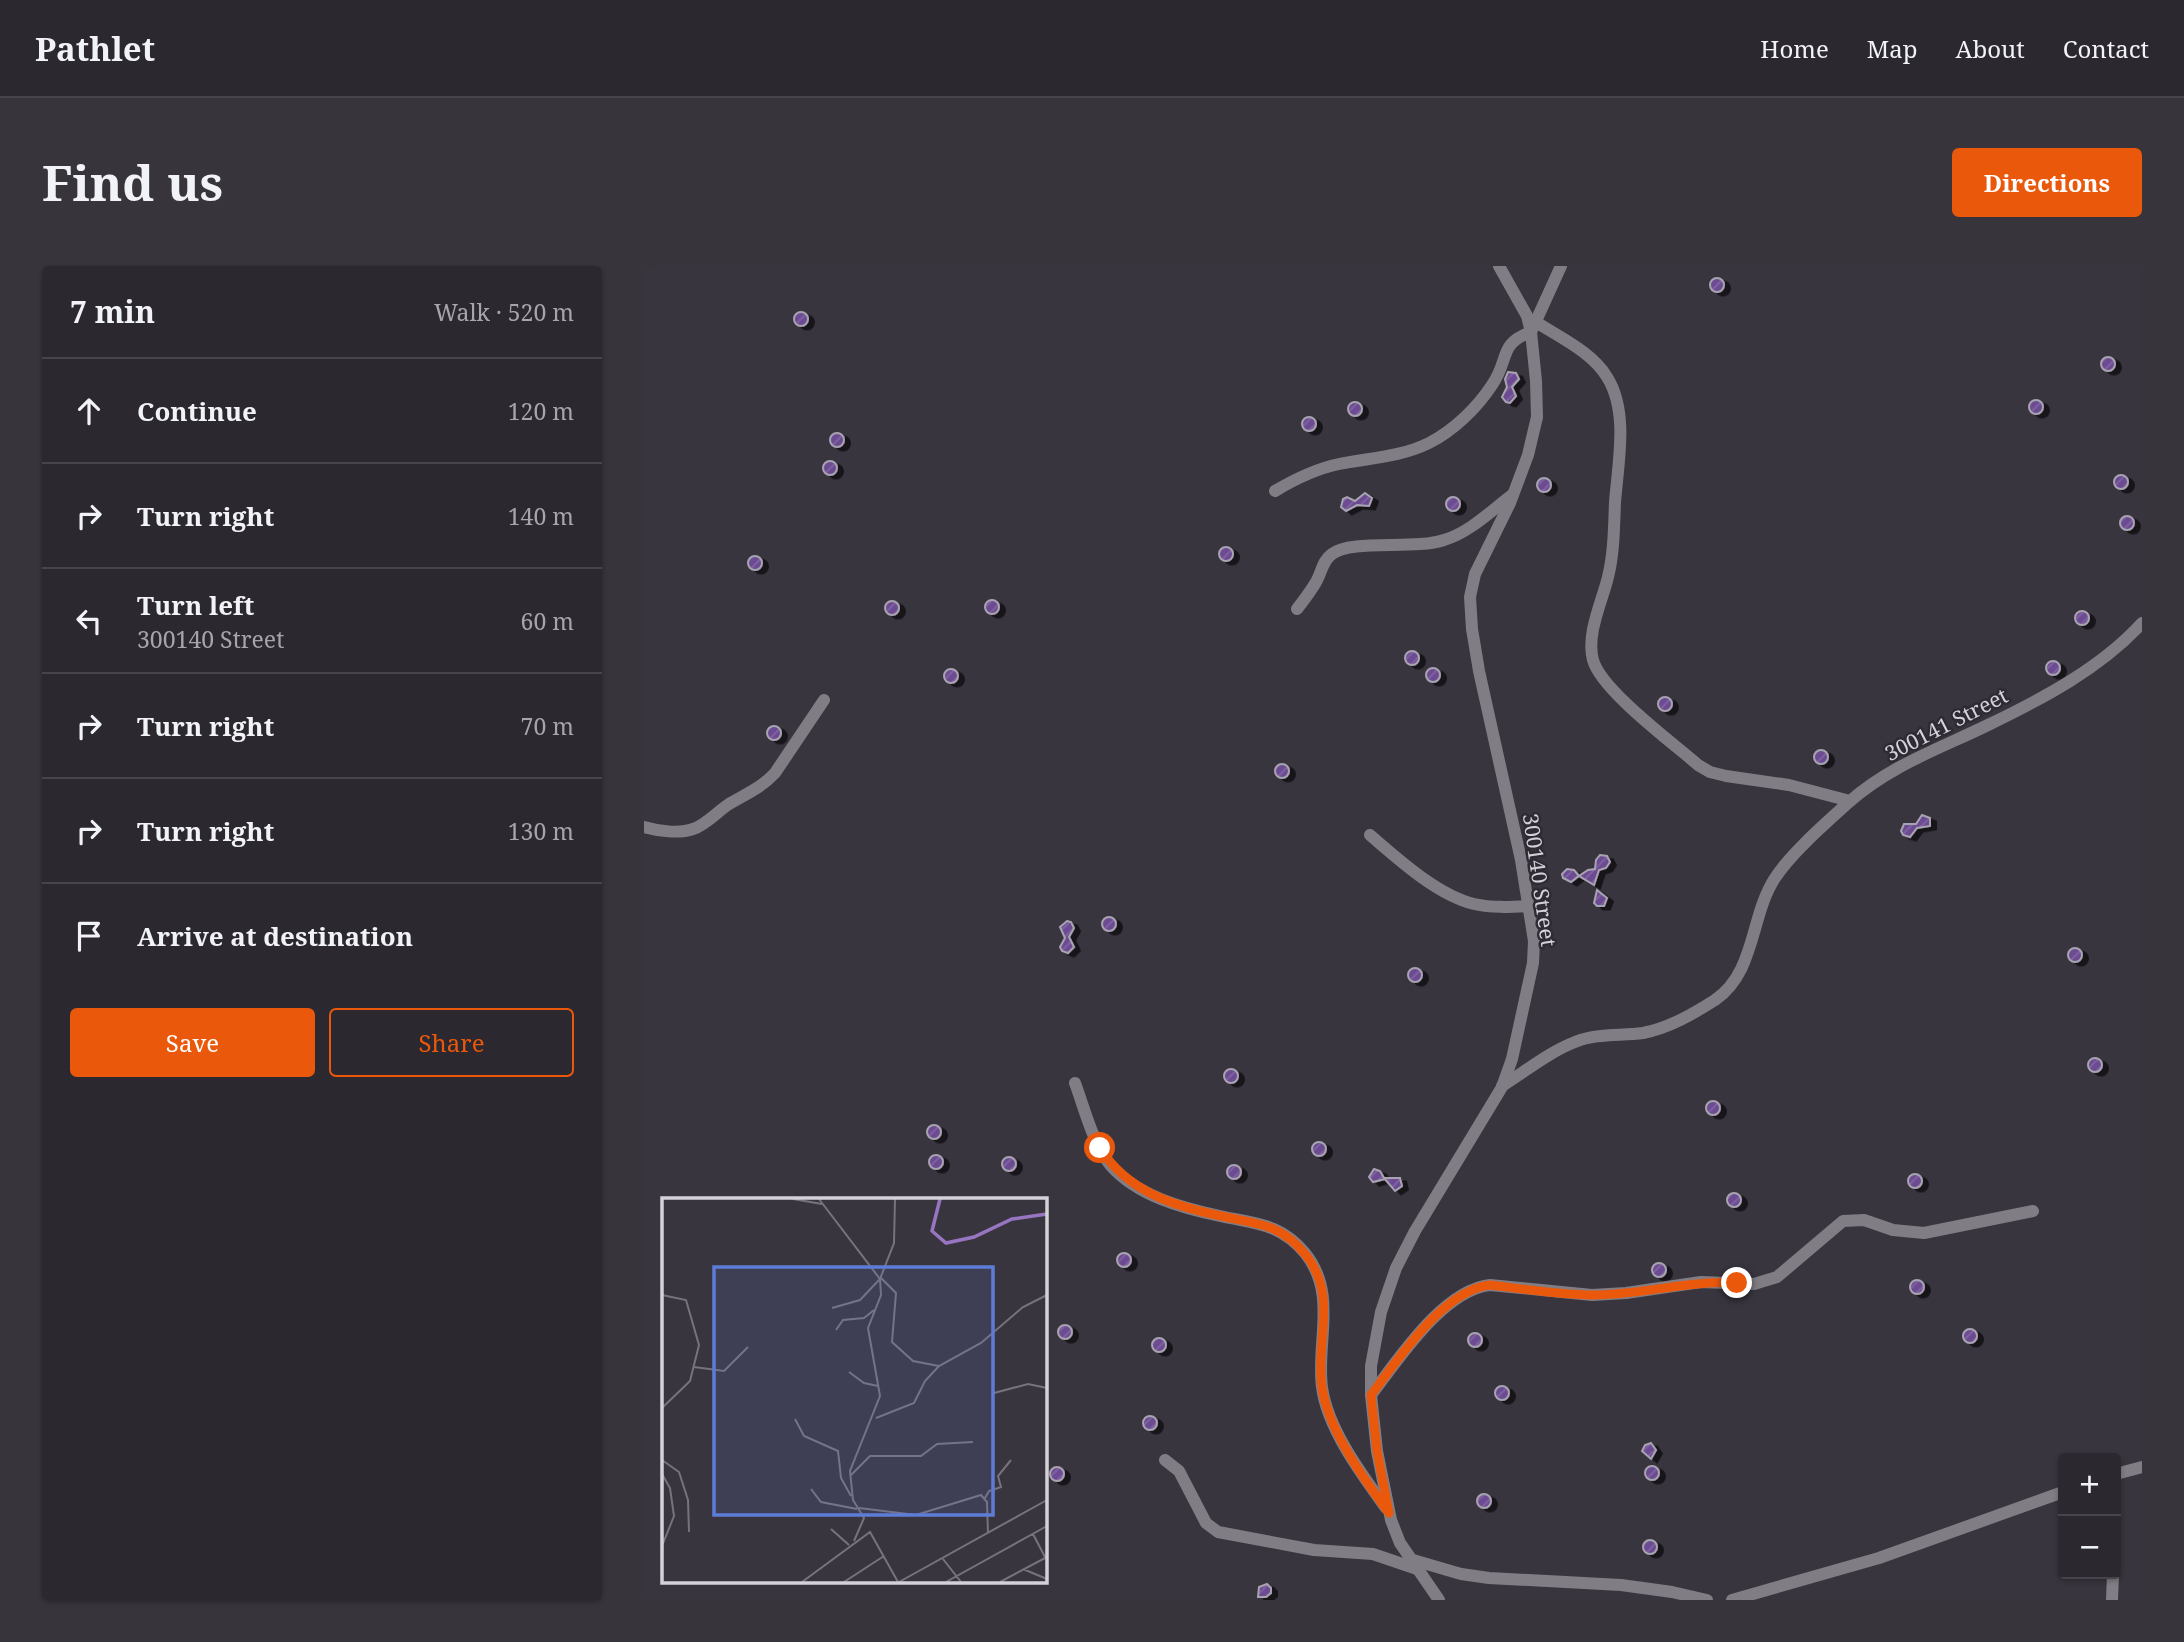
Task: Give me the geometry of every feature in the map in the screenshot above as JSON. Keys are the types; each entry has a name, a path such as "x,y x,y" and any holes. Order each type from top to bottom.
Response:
{"street":[{"name":"300140 Street","path":"1439,1600 1400,1543 1389,1513 1377,1451 1371,1366 1381,1312 1396,1268 1415,1231 1502,1087 1512,1059 1533,963 1534,941 1529,906 1479,671 1470,597 1475,574 1513,494 1528,455 1537,418 1534,327 1499,266"},
{"path":"1275,491 1304,474 1338,464 1388,456 1428,443 1456,424 1492,386 1503,366 1511,342 1534,327 1561,266"},
{"path":"1534,327 1599,365 1614,390 1618,408 1620,434 1612,548 1609,573 1592,636 1593,661 1599,673 1613,690 1698,765 1710,772 1789,785 1850,801"},
{"path":"1297,608 1319,577 1324,562 1333,552 1369,545 1407,546 1446,540 1468,528 1513,494"},
{"name":"300141 Street","path":"1502,1087 1553,1052 1576,1041 1603,1035 1642,1033 1664,1027 1718,998 1739,974 1774,879 1850,801 1926,751 1988,725 2074,678 2119,646 2142,623"},
{"path":"644,827 670,831 695,829 731,803 766,783 824,699"},
{"path":"1370,835 1406,865 1455,896 1472,903 1495,907 1529,906"},
{"path":"1074,1083 1100,1148 1111,1165 1126,1179 1154,1196 1188,1209 1254,1221 1276,1229 1292,1240 1306,1255 1316,1270 1324,1304 1321,1373 1326,1404 1334,1426 1389,1513"},
{"path":"1371,1395 1413,1340 1464,1293 1479,1287 1490,1285 1592,1295 1701,1282 1754,1284 1777,1277 1843,1221 1864,1220 1893,1230 1924,1233 2033,1211"},
{"path":"1165,1460 1179,1471 1206,1522 1218,1532 1314,1550 1373,1554 1489,1578 1621,1585 1707,1600"},
{"path":"2121,1472 2142,1466"},
{"path":"1732,1600 1879,1558 2058,1494"},
{"path":"2112,1600 2113,1579"}],"building":[{"path":"1717,278 1722,280 1722,290 1717,292 1712,290 1710,285 1712,280"},
{"path":"801,312 806,314 806,324 801,326 796,324 794,319 796,314"},
{"path":"2108,357 2113,359 2113,369 2108,371 2103,369 2101,364 2103,359"},
{"path":"1508,372 1516,373 1519,379 1512,387 1516,396 1510,403 1502,397 1507,387 1505,379"},
{"path":"2036,400 2041,402 2041,412 2036,414 2031,412 2029,407 2031,402"},
{"path":"1355,402 1360,404 1360,414 1355,416 1350,414 1348,409 1350,404"},
{"path":"1309,417 1314,419 1314,429 1309,431 1304,429 1302,424 1304,419"},
{"path":"837,433 842,435 842,445 837,447 832,445 830,440 832,435"},
{"path":"830,461 835,463 835,473 830,475 825,473 823,468 825,463"},
{"path":"2121,475 2126,477 2126,487 2121,489 2116,487 2114,482 2116,477"},
{"path":"1544,478 1549,480 1549,490 1544,492 1539,490 1537,485 1539,480"},
{"path":"1365,493 1372,498 1369,506 1357,505 1346,511 1341,507 1343,499 1347,497 1355,501"},
{"path":"1453,497 1458,499 1458,509 1453,511 1448,509 1446,504 1448,499"},
{"path":"2127,516 2132,518 2132,528 2127,530 2122,528 2120,523 2122,518"},
{"path":"1226,547 1231,549 1231,559 1226,561 1221,559 1219,554 1221,549"},
{"path":"755,556 760,558 760,568 755,570 750,568 748,563 750,558"},
{"path":"992,600 997,602 997,612 992,614 987,612 985,607 987,602"},
{"path":"892,601 897,603 897,613 892,615 887,613 885,608 887,603"},
{"path":"2082,611 2087,613 2087,623 2082,625 2077,623 2075,618 2077,613"},
{"path":"1412,651 1417,653 1417,663 1412,665 1407,663 1405,658 1407,653"},
{"path":"2053,661 2058,663 2058,673 2053,675 2048,673 2046,668 2048,663"},
{"path":"1433,668 1438,670 1438,680 1433,682 1428,680 1426,675 1428,670"},
{"path":"951,669 956,671 956,681 951,683 946,681 944,676 946,671"},
{"path":"1665,697 1670,699 1670,709 1665,711 1660,709 1658,704 1660,699"},
{"path":"774,726 779,728 779,738 774,740 769,738 767,733 769,728"},
{"path":"1821,750 1826,752 1826,762 1821,764 1816,762 1814,757 1816,752"},
{"path":"1282,764 1287,766 1287,776 1282,778 1277,776 1275,771 1277,766"},
{"path":"1922,815 1930,818 1930,826 1917,828 1910,837 1903,835 1901,831 1904,824 1916,824"},
{"path":"1600,855 1607,856 1610,862 1606,868 1599,870 1594,885 1579,876 1595,869"},
{"path":"1567,869 1574,870 1579,876 1571,882 1563,878 1562,874"},
{"path":"1597,890 1607,898 1604,906 1594,903"},
{"path":"1109,917 1114,919 1114,929 1109,931 1104,929 1102,924 1104,919"},
{"path":"1067,921 1071,922 1074,928 1069,937 1074,947 1068,953 1060,947 1065,938 1060,927"},
{"path":"2075,948 2080,950 2080,960 2075,962 2070,960 2068,955 2070,950"},
{"path":"1415,968 1420,970 1420,980 1415,982 1410,980 1408,975 1410,970"},
{"path":"2095,1058 2100,1060 2100,1070 2095,1072 2090,1070 2088,1065 2090,1060"},
{"path":"1231,1069 1236,1071 1236,1081 1231,1083 1226,1081 1224,1076 1226,1071"},
{"path":"1713,1101 1718,1103 1718,1113 1713,1115 1708,1113 1706,1108 1708,1103"},
{"path":"934,1125 939,1127 939,1137 934,1139 929,1137 927,1132 929,1127"},
{"path":"1319,1142 1324,1144 1324,1154 1319,1156 1314,1154 1312,1149 1314,1144"},
{"path":"936,1155 941,1157 941,1167 936,1169 931,1167 929,1162 931,1157"},
{"path":"1009,1157 1014,1159 1014,1169 1009,1171 1004,1169 1002,1164 1004,1159"},
{"path":"1234,1165 1239,1167 1239,1177 1234,1179 1229,1177 1227,1172 1229,1167"},
{"path":"1374,1169 1380,1171 1384,1178 1400,1178 1402,1186 1395,1191 1385,1179 1373,1182 1369,1177"},
{"path":"1915,1174 1920,1176 1920,1186 1915,1188 1910,1186 1908,1181 1910,1176"},
{"path":"1734,1193 1739,1195 1739,1205 1734,1207 1729,1205 1727,1200 1729,1195"},
{"path":"1124,1253 1129,1255 1129,1265 1124,1267 1119,1265 1117,1260 1119,1255"},
{"path":"1659,1263 1664,1265 1664,1275 1659,1277 1654,1275 1652,1270 1654,1265"},
{"path":"1917,1280 1922,1282 1922,1292 1917,1294 1912,1292 1910,1287 1912,1282"},
{"path":"1065,1325 1070,1327 1070,1337 1065,1339 1060,1337 1058,1332 1060,1327"},
{"path":"1970,1329 1975,1331 1975,1341 1970,1343 1965,1341 1963,1336 1965,1331"},
{"path":"1475,1333 1480,1335 1480,1345 1475,1347 1470,1345 1468,1340 1470,1335"},
{"path":"1159,1338 1164,1340 1164,1350 1159,1352 1154,1350 1152,1345 1154,1340"},
{"path":"1502,1386 1507,1388 1507,1398 1502,1400 1497,1398 1495,1393 1497,1388"},
{"path":"1150,1416 1155,1418 1155,1428 1150,1430 1145,1428 1143,1423 1145,1418"},
{"path":"1651,1443 1656,1450 1651,1459 1642,1451 1645,1445"},
{"path":"1652,1466 1657,1468 1657,1478 1652,1480 1647,1478 1645,1473 1647,1468"},
{"path":"1057,1467 1062,1469 1062,1479 1057,1481 1052,1479 1050,1474 1052,1469"},
{"path":"1484,1494 1489,1496 1489,1506 1484,1508 1479,1506 1477,1501 1479,1496"},
{"path":"1650,1540 1655,1542 1655,1552 1650,1554 1645,1552 1643,1547 1645,1542"},
{"path":"1267,1584 1271,1593 1266,1597 1258,1597 1259,1587"}],"route":[{"path":"1100,1148 1111,1165 1126,1179 1154,1196 1188,1209 1254,1221 1276,1229 1292,1240 1306,1255 1316,1270 1324,1304 1321,1373 1326,1404 1334,1426 1389,1513 1377,1451 1371,1395 1413,1340 1464,1293 1490,1285 1592,1295 1701,1282 1737,1283"}]}
